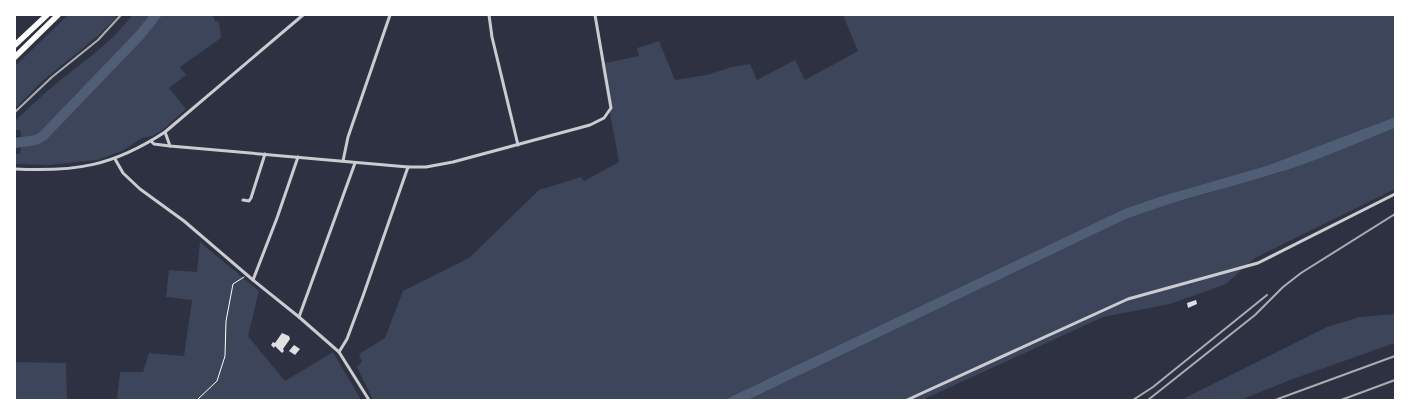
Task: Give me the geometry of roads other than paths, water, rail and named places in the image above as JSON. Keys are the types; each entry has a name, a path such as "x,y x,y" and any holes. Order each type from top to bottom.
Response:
{"highway":[{"path":"15,45 47,15"},
{"path":"15,57 58,15"}],"street":[{"path":"15,169 45,170 87,166 115,159 151,141 165,132 303,15"},
{"path":"343,161 348,137 390,15"},
{"path":"489,15 492,37 518,145"},
{"path":"151,141 154,144 170,146 408,167 439,165 518,145 590,124 604,118 611,108 595,15"},
{"path":"165,132 170,146"},
{"path":"243,200 249,201 251,198 265,154"},
{"path":"253,280 298,157"},
{"path":"115,159 123,173 140,189 184,221 253,280 299,316 339,352 369,400"},
{"path":"299,316 355,163"},
{"path":"339,352 347,339 408,167"},
{"path":"907,400 1128,299 1258,263 1395,194"}],"waterway":[{"path":"15,143 36,140 43,136 140,35 156,15"}],"railway":[{"path":"15,112 52,77 98,40 121,15"},
{"path":"1148,400 1255,315 1283,287 1301,273 1395,214"},
{"path":"1133,400 1153,387 1267,295"},
{"path":"1275,400 1395,356"},
{"path":"1341,400 1395,380"}]}
